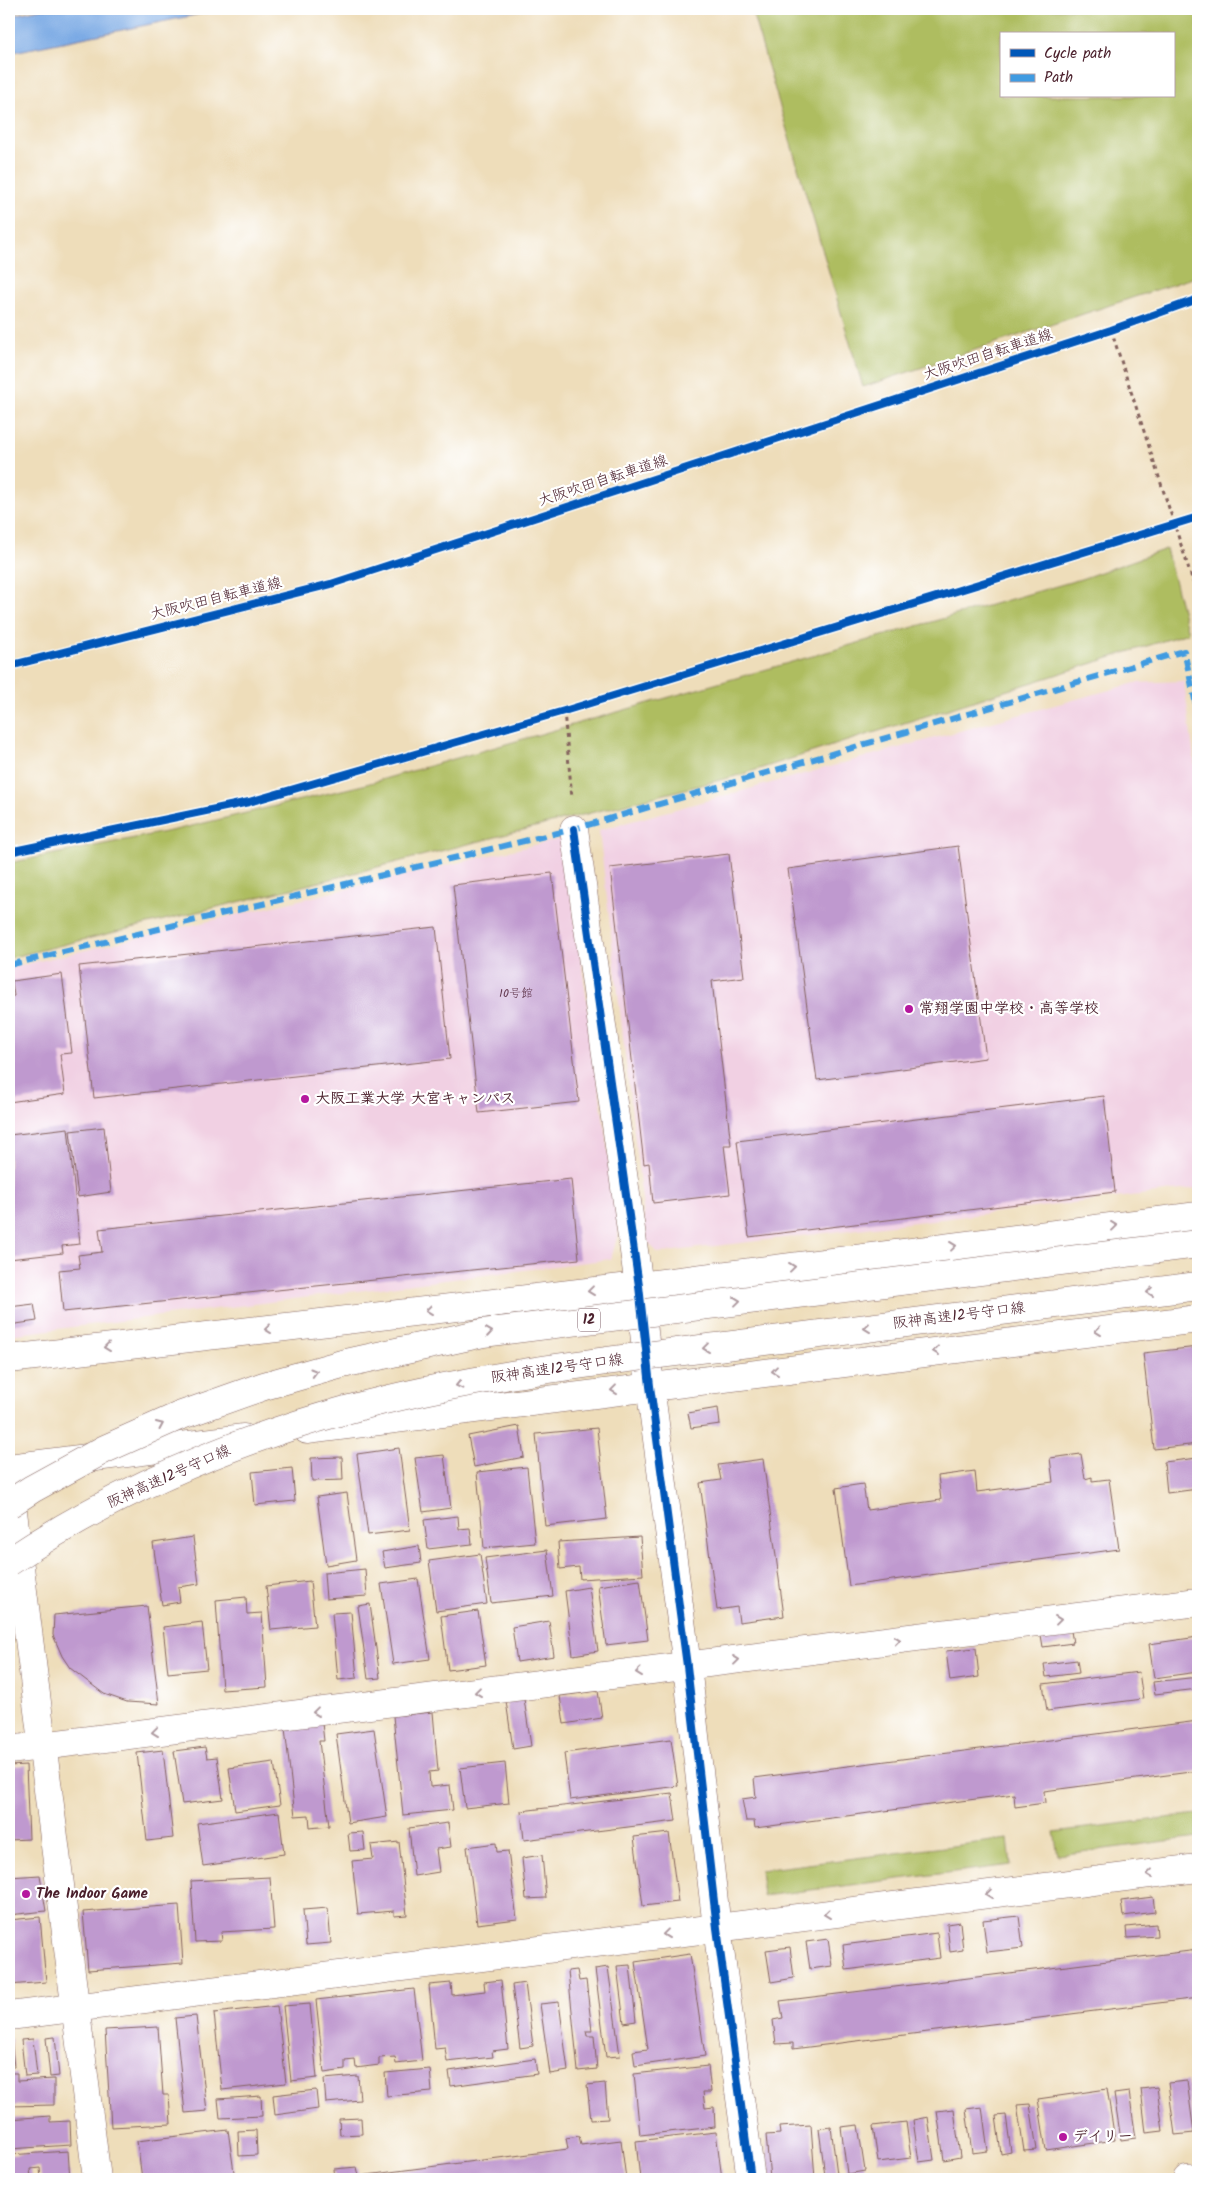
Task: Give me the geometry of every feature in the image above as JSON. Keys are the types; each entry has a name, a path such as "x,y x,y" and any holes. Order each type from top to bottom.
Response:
{"main road":[{"path":"574,828 639,1286 650,1386 687,1666 717,1928 751,2179"},
{"path":"9,1359 639,1286 1198,1216"},
{"name":"12","path":"9,1504 32,1489 105,1449 188,1413 264,1386 342,1364 483,1333 1198,1244"},
{"name":"阪神高速12号守口線","path":"9,1562 56,1531 124,1494 197,1462 279,1431 348,1410 488,1378 673,1352 1198,1286"},
{"path":"9,1468 650,1386 1198,1319"},
{"path":"9,1480 97,2179"},
{"path":"9,1750 1198,1602"},
{"path":"9,2016 1198,1868"},
{"path":"1187,2179 1198,2178"}],"path":[{"path":"1102,333 1120,326"},
{"path":"1111,330 1180,523 1198,597"},
{"path":"1166,528 1180,523"},
{"path":"554,714 574,708"},
{"path":"564,712 574,828"}],"shaded area":[{"name":"常翔学園中学校・高等学校","path":"1184,681 1198,790 1198,1188 658,1253 647,1242 599,830 1135,683"},
{"name":"大阪工業大学 大宮キャンパス","path":"564,838 619,1230 611,1259 9,1335 9,968"}],"green space":[{"path":"761,9 1198,9 1198,276 863,387 752,12"},
{"path":"1166,549 1188,633 740,775 291,889 9,958 9,863 175,830 363,785 1081,579"},
{"path":"1198,1814 1198,1837 1058,1855 1054,1832"},
{"path":"1008,1839 1011,1865 763,1896 760,1870"}],"water":[{"path":"40,9 225,9 9,53 9,16"}],"building":[{"path":"958,846 986,1058 817,1080 788,869"},
{"path":"729,854 744,977 712,981 731,1145 724,1145 730,1194 653,1203 649,1163 644,1164 610,868"},
{"path":"552,873 579,1102 479,1113 453,885"},
{"path":"436,927 450,1059 94,1098 79,966"},
{"path":"62,974 72,1053 60,1054 65,1094 9,1102 9,997 14,996 12,981"},
{"path":"1104,1096 1115,1192 749,1237 737,1141"},
{"path":"104,1127 111,1192 78,1197 70,1131"},
{"path":"68,1128 80,1244 62,1246 63,1253 9,1259 9,1135"},
{"path":"571,1179 579,1259 63,1312 59,1270 80,1268 78,1255 102,1252 99,1229"},
{"path":"34,1304 37,1321 9,1325 9,1307"},
{"path":"1198,1347 1198,1444 1154,1449 1143,1353"},
{"path":"718,1408 720,1424 691,1428 688,1413"},
{"path":"519,1426 524,1457 474,1467 468,1436"},
{"path":"597,1428 607,1519 545,1526 536,1434"},
{"path":"399,1448 410,1530 368,1535 357,1454"},
{"path":"1081,1454 1085,1479 1092,1477 1092,1481 1109,1479 1119,1549 849,1586 836,1488 863,1484 867,1510 941,1500 938,1476 975,1471 977,1492 1053,1482 1050,1458"},
{"path":"444,1455 451,1508 423,1512 415,1458"},
{"path":"342,1457 343,1480 312,1481 311,1458"},
{"path":"1198,1458 1198,1489 1167,1493 1164,1462"},
{"path":"763,1459 784,1616 739,1622 737,1607 717,1610 700,1483 721,1480 718,1465"},
{"path":"527,1467 535,1543 484,1548 477,1472"},
{"path":"292,1468 295,1501 255,1505 252,1472"},
{"path":"347,1493 356,1560 326,1565 317,1497"},
{"path":"458,1516 459,1529 470,1528 472,1544 428,1549 424,1520"},
{"path":"193,1537 199,1584 178,1587 180,1602 162,1605 153,1543"},
{"path":"640,1537 643,1575 580,1579 579,1567 560,1569 558,1542"},
{"path":"419,1546 421,1563 385,1568 382,1552"},
{"path":"547,1550 553,1596 491,1603 485,1558"},
{"path":"480,1554 487,1604 436,1611 429,1561"},
{"path":"365,1569 367,1596 326,1599 324,1573"},
{"path":"418,1579 430,1659 393,1664 381,1584"},
{"path":"640,1580 648,1640 606,1645 598,1586"},
{"path":"310,1581 315,1626 271,1630 266,1586"},
{"path":"589,1587 598,1651 573,1655 565,1591"},
{"path":"246,1597 247,1614 262,1613 267,1687 222,1690 216,1600"},
{"path":"370,1604 380,1678 368,1679 358,1606"},
{"path":"147,1606 159,1704 127,1702 104,1694 70,1668 62,1656 53,1635 54,1615"},
{"path":"478,1611 486,1665 448,1670 441,1616"},
{"path":"351,1612 357,1678 338,1680 332,1613"},
{"path":"549,1621 554,1656 517,1662 512,1627"},
{"path":"202,1622 207,1669 168,1673 163,1627"},
{"path":"1071,1631 1073,1643 1043,1647 1041,1635"},
{"path":"1198,1637 1198,1672 1154,1678 1149,1644"},
{"path":"976,1648 979,1677 950,1681 946,1651"},
{"path":"1077,1660 1079,1673 1046,1677 1044,1664"},
{"path":"1139,1672 1143,1699 1047,1711 1043,1684"},
{"path":"1198,1677 1198,1689 1155,1694 1153,1682"},
{"path":"598,1691 602,1718 564,1724 560,1696"},
{"path":"524,1699 531,1746 513,1749 506,1701"},
{"path":"433,1712 438,1771 429,1772 430,1787 450,1785 453,1810 403,1815 393,1716"},
{"path":"1198,1721 1198,1771 1044,1791 1045,1803 1015,1807 1014,1794 755,1828 754,1821 746,1821 742,1799 756,1797 754,1778"},
{"path":"322,1723 324,1741 319,1741 329,1826 310,1828 309,1815 295,1816 285,1728"},
{"path":"374,1729 387,1817 348,1823 336,1734"},
{"path":"671,1739 678,1786 570,1800 564,1753"},
{"path":"205,1747 207,1758 217,1757 223,1799 182,1804 174,1751"},
{"path":"163,1750 173,1838 147,1841 137,1753"},
{"path":"274,1762 280,1805 235,1811 229,1768"},
{"path":"505,1763 509,1803 465,1808 460,1768"},
{"path":"26,1765 29,1839 9,1840 9,1766"},
{"path":"672,1793 676,1821 524,1840 521,1811"},
{"path":"279,1812 284,1854 203,1866 197,1823"},
{"path":"448,1823 451,1847 436,1849 439,1872 414,1876 409,1828"},
{"path":"363,1832 365,1850 350,1851 348,1833"},
{"path":"669,1833 678,1902 643,1906 634,1837"},
{"path":"399,1842 407,1915 394,1916 394,1911 358,1914 352,1861 373,1859 371,1845"},
{"path":"496,1843 497,1852 508,1851 517,1919 477,1924 467,1847"},
{"path":"542,1855 546,1898 526,1899 522,1858"},
{"name":"The Indoor Game","path":"40,1875 46,1911 9,1915 9,1877"},
{"path":"270,1877 274,1929 221,1932 222,1941 195,1942 191,1881"},
{"path":"1153,1897 1155,1912 1123,1916 1121,1901"},
{"path":"179,1905 183,1963 88,1970 83,1912"},
{"path":"328,1908 331,1943 306,1945 303,1910"},
{"path":"1019,1916 1023,1948 987,1952 983,1920"},
{"path":"40,1917 46,1982 9,1985 9,1920"},
{"path":"960,1922 963,1950 950,1952 947,1924"},
{"path":"1156,1924 1157,1936 1127,1938 1126,1927"},
{"path":"937,1933 940,1958 846,1970 843,1945"},
{"path":"828,1939 832,1966 810,1969 806,1942"},
{"path":"790,1947 794,1978 771,1982 766,1950"},
{"path":"1198,1950 1198,1998 793,2049 793,2043 776,2044 773,2020 783,2018 780,2001"},
{"path":"690,1954 705,2056 635,2066 633,2051 648,2049 635,1962"},
{"path":"630,1965 636,2021 624,2023 617,1966"},
{"path":"608,1967 620,2056 606,2057 595,1969"},
{"path":"577,1970 579,1981 586,1980 592,2031 586,2031 587,2036 594,2036 597,2069 578,2071 568,1971"},
{"path":"501,1980 508,2049 492,2051 493,2057 447,2062 445,2048 435,2049 429,1985 451,1983 452,1995 485,1991 484,1982"},
{"path":"525,1983 533,2046 520,2048 512,1985"},
{"path":"414,1989 422,2061 396,2064 395,2057 379,2058 379,2065 356,2068 355,2060 345,2061 345,2070 324,2073 316,2000"},
{"path":"559,2002 568,2071 550,2074 540,2004"},
{"path":"310,2004 317,2078 291,2081 283,2006"},
{"path":"277,2006 286,2083 222,2090 214,2013"},
{"path":"196,2016 207,2111 185,2113 175,2018"},
{"path":"158,2027 163,2095 169,2095 171,2124 111,2127 105,2030"},
{"path":"55,2037 59,2076 50,2077 46,2038"},
{"path":"9,2039 11,2039 14,2067 9,2067"},
{"path":"33,2039 37,2075 25,2076 21,2040"},
{"path":"535,2059 537,2074 451,2086 449,2071"},
{"path":"708,2066 711,2092 703,2092 705,2108 714,2107 715,2127 640,2135 634,2074"},
{"path":"430,2069 432,2092 387,2096 385,2073"},
{"path":"9,2073 17,2073 17,2081 54,2079 54,2105 9,2106"},
{"path":"358,2076 360,2100 326,2103 324,2079"},
{"path":"1198,2077 1198,2102 1197,2102 1194,2078"},
{"path":"1187,2081 1194,2133 1175,2135 1168,2083"},
{"path":"605,2083 608,2119 591,2120 587,2085"},
{"path":"1157,2087 1163,2131 1146,2133 1141,2089"},
{"path":"1107,2089 1115,2140 1046,2150 1038,2099"},
{"path":"316,2090 318,2109 275,2115 273,2095"},
{"path":"1129,2092 1136,2138 1121,2140 1114,2094"},
{"path":"261,2096 262,2116 220,2118 218,2099"},
{"path":"1030,2104 1037,2150 1024,2151 1017,2105"},
{"path":"982,2107 988,2151 972,2153 966,2109"},
{"path":"954,2109 960,2157 944,2160 937,2111"},
{"path":"1006,2115 1011,2152 1001,2154 996,2116"},
{"path":"50,2116 50,2122 70,2121 71,2145 9,2149 9,2119"},
{"path":"928,2117 934,2160 919,2162 913,2120"},
{"path":"361,2118 362,2134 340,2135 339,2119"},
{"path":"906,2122 911,2158 878,2162 873,2126"},
{"path":"811,2125 815,2179 770,2179 766,2135 780,2134 779,2127"},
{"path":"858,2125 865,2171 847,2174 841,2127"},
{"path":"831,2127 837,2174 825,2176 819,2129"},
{"path":"228,2130 235,2179 142,2179 137,2141"},
{"path":"256,2130 257,2155 239,2156 238,2131"},
{"path":"716,2132 722,2179 640,2179 636,2141"},
{"path":"579,2136 581,2145 621,2140 626,2179 335,2179 334,2169 357,2167 359,2176 568,2149 566,2138"},
{"path":"68,2151 70,2179 41,2179 40,2168 30,2169 31,2178 9,2179 9,2155"}],"marked path":[{"path":"9,965 574,829 1184,651 1198,713"}],"cycle path":[{"name":"大阪吹田自転車道線","path":"9,666 331,584 1111,330 1198,299"},
{"path":"9,852 249,802 564,711 1198,517"},
{"path":"574,829 639,1286 650,1386 687,1666 717,1928 751,2179"}],"place":[{"name":"常翔学園中学校・高等学校","path":"909,1009"},
{"name":"大阪工業大学 大宮キャンパス","path":"305,1099"},
{"name":"The Indoor Game","path":"26,1894"},
{"name":"デイリー","path":"1063,2137"}]}
